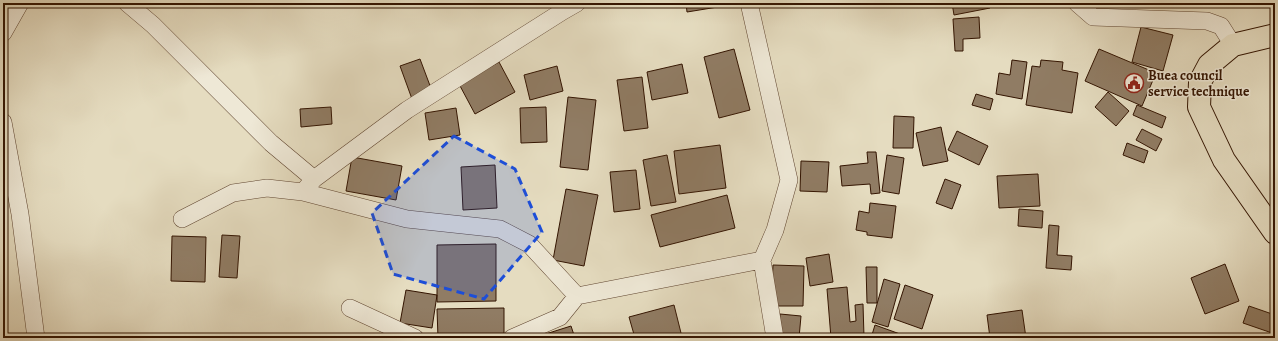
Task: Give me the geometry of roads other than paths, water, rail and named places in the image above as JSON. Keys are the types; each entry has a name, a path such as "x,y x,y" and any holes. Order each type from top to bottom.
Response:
{"main road":[{"path":"1275,35 1233,46 1208,65 1200,82 1199,107 1224,160 1275,233"}],"street":[{"path":"3,33 20,3"},
{"path":"127,3 153,25 271,143 314,179"},
{"path":"303,192 314,179 407,110 562,11 577,3"},
{"path":"749,3 789,180 775,230 762,260 775,338"},
{"path":"1077,3 1093,17 1207,21 1221,26 1233,46"},
{"path":"3,122 20,214 36,338"},
{"path":"182,219 233,193 267,188 303,192 407,219 500,229 529,244 577,296"},
{"path":"512,338 560,317 577,296 762,260"},
{"path":"350,308 415,338"}],"place":[{"name":"Buea council service technique","path":"1134,83"}]}
